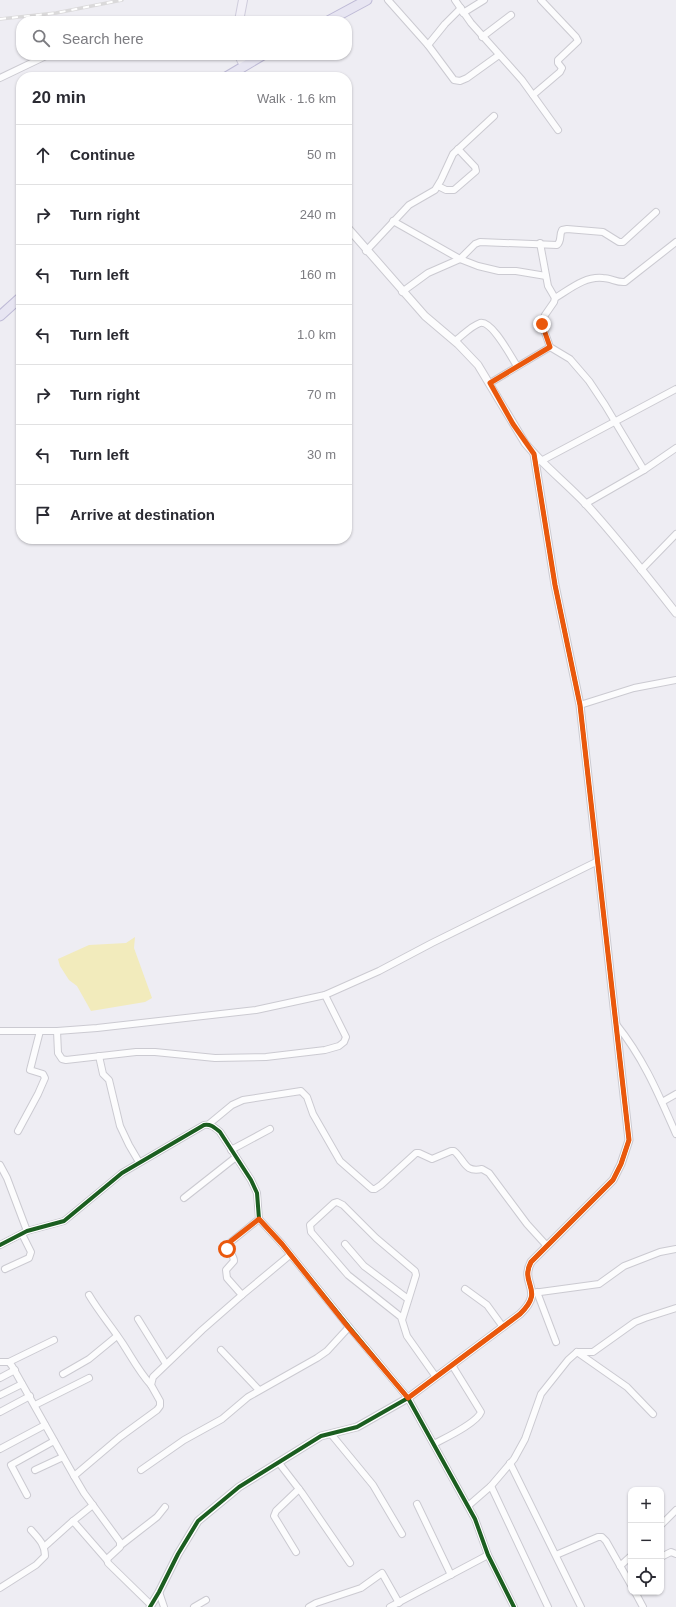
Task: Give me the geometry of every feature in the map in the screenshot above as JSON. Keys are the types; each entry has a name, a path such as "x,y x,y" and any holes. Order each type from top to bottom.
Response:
{"main road":[{"path":"240,16 243,0"},
{"path":"337,16 367,0"},
{"path":"240,60 242,71 256,60"},
{"path":"0,316 16,302"}],"street":[{"path":"388,0 428,45 454,80 460,81 467,78 499,55"},
{"path":"456,0 462,11 482,37 533,95 558,130"},
{"path":"428,45 445,24 462,11 484,0"},
{"path":"533,95 560,72 562,68 558,62 578,41 541,0"},
{"path":"482,37 511,15"},
{"path":"0,78 38,60"},
{"path":"366,251 409,204 430,193 438,186 453,154 494,116"},
{"path":"438,186 446,190 454,190 476,171 475,167 458,149"},
{"path":"402,292 428,273 460,259 475,244 480,242 540,243 558,245 562,230 567,229 603,232 619,242 623,242 656,212"},
{"path":"393,221 460,259 488,269 516,271 546,276"},
{"path":"352,233 402,292 428,319 470,354 490,383 513,424 534,454 585,504 616,538 676,613"},
{"path":"644,470 615,421 579,369 570,359 550,347 542,324 544,315 554,302 555,298 586,279 597,277 625,282 676,242"},
{"path":"540,243 548,286 555,298"},
{"path":"455,341 475,326 480,323 485,323 494,331 517,366"},
{"path":"490,383 550,347"},
{"path":"541,461 676,389"},
{"path":"585,504 644,470 676,448"},
{"path":"534,454 555,585 580,705 629,1140 621,1164 613,1180 531,1262 528,1268 527,1274 556,1342"},
{"path":"641,570 676,534"},
{"path":"580,705 634,688 676,680"},
{"path":"0,1031 57,1031 97,1028 270,1007 325,995 379,971 598,861"},
{"path":"57,1031 58,1053 62,1059 66,1060 156,1052 190,1056 238,1058 266,1057 324,1050 339,1046 344,1042 346,1036 325,995"},
{"path":"616,1024 637,1053 662,1102 676,1134"},
{"path":"18,1131 45,1078 43,1074 30,1070 40,1031"},
{"path":"99,1056 103,1074 109,1080 120,1126 139,1162"},
{"path":"0,1245 24,1233 64,1221 139,1162 204,1125 209,1124 232,1105 243,1100 301,1091 307,1097 313,1114 340,1161 372,1188 375,1189 381,1185 416,1153 432,1159 454,1151 469,1169 482,1169 489,1173 524,1219 547,1246"},
{"path":"662,1102 676,1094"},
{"path":"209,1124 220,1132 251,1180 257,1194 259,1219 282,1244 348,1327 408,1398 475,1519 488,1555 514,1607"},
{"path":"231,1150 270,1129"},
{"path":"184,1198 236,1158"},
{"path":"0,1165 7,1178 31,1252 31,1255 5,1269"},
{"path":"402,1320 416,1276 415,1271 376,1238 343,1205 337,1202 310,1225 309,1228 311,1232 348,1275 394,1311 402,1320 407,1336 436,1377"},
{"path":"242,1295 225,1274 226,1270 234,1261 233,1256 228,1251 227,1245 259,1219"},
{"path":"344,1244 369,1270 408,1299"},
{"path":"535,1293 599,1284 624,1266 660,1252 676,1249"},
{"path":"151,1385 153,1377 166,1364 242,1295 290,1255"},
{"path":"466,1289 487,1305 503,1327"},
{"path":"73,1521 108,1563 151,1606 178,1554 198,1521 239,1487 321,1436 357,1427 408,1398 503,1327 528,1306 535,1293"},
{"path":"74,1476 120,1437 157,1410 160,1406 160,1401 151,1385 144,1378 88,1295"},
{"path":"468,1506 491,1486 510,1463 525,1439 541,1394 568,1360 577,1352 593,1352 635,1322 676,1308"},
{"path":"138,1319 166,1364"},
{"path":"141,1470 184,1440 222,1419 248,1397 321,1355 348,1327"},
{"path":"63,1374 89,1359 117,1336"},
{"path":"0,1362 9,1362 54,1340"},
{"path":"221,1350 259,1390"},
{"path":"577,1352 627,1387 653,1414"},
{"path":"9,1362 30,1396 74,1476 121,1545"},
{"path":"434,1444 473,1421 480,1415 481,1412 452,1365"},
{"path":"0,1378 15,1370"},
{"path":"35,1405 89,1378"},
{"path":"0,1395 22,1384"},
{"path":"0,1412 30,1396"},
{"path":"0,1449 45,1425"},
{"path":"331,1434 373,1486 402,1534"},
{"path":"27,1495 11,1464 54,1441"},
{"path":"35,1470 63,1457"},
{"path":"279,1462 350,1563"},
{"path":"510,1463 581,1607"},
{"path":"491,1486 548,1607"},
{"path":"296,1552 274,1516 276,1512 299,1489"},
{"path":"416,1504 452,1575"},
{"path":"44,1547 93,1505"},
{"path":"107,1560 121,1545 157,1517 166,1507"},
{"path":"663,1523 676,1510"},
{"path":"0,1588 41,1561 45,1556 44,1547 31,1530"},
{"path":"556,1555 598,1537 602,1537 606,1541 628,1578"},
{"path":"664,1556 671,1552 676,1554"},
{"path":"390,1607 488,1555"},
{"path":"620,1566 628,1559"},
{"path":"309,1607 316,1603 361,1588 382,1574 399,1603"},
{"path":"159,1592 164,1607"},
{"path":"637,1595 643,1607"},
{"path":"194,1607 206,1600"}],"shaded area":[{"path":"135,937 134,948 152,998 145,1002 91,1011 77,986 69,980 60,966 58,959 89,945 126,943"}],"railway":[{"path":"28,16 56,13 122,0"},
{"path":"0,19 16,17"}],"cycle path":[{"path":"150,1607 178,1554 198,1521 239,1487 321,1436 357,1427 408,1398 520,1314 531,1299 532,1293 528,1276 528,1270 531,1262 613,1180 621,1164 629,1140 580,705 555,585 534,454"},
{"path":"0,1245 27,1231 64,1221 122,1173 204,1125 211,1125 214,1127 220,1132 251,1180 257,1193 259,1219 282,1244 408,1398 475,1519 488,1555 514,1607"}],"route":[{"path":"227,1249 227,1245 231,1241 259,1219 282,1244 348,1327 408,1398 520,1314 528,1306 533,1293 527,1274 531,1262 613,1180 621,1164 629,1140 580,705 555,585 534,454 513,424 490,383 550,347 542,324"}]}
